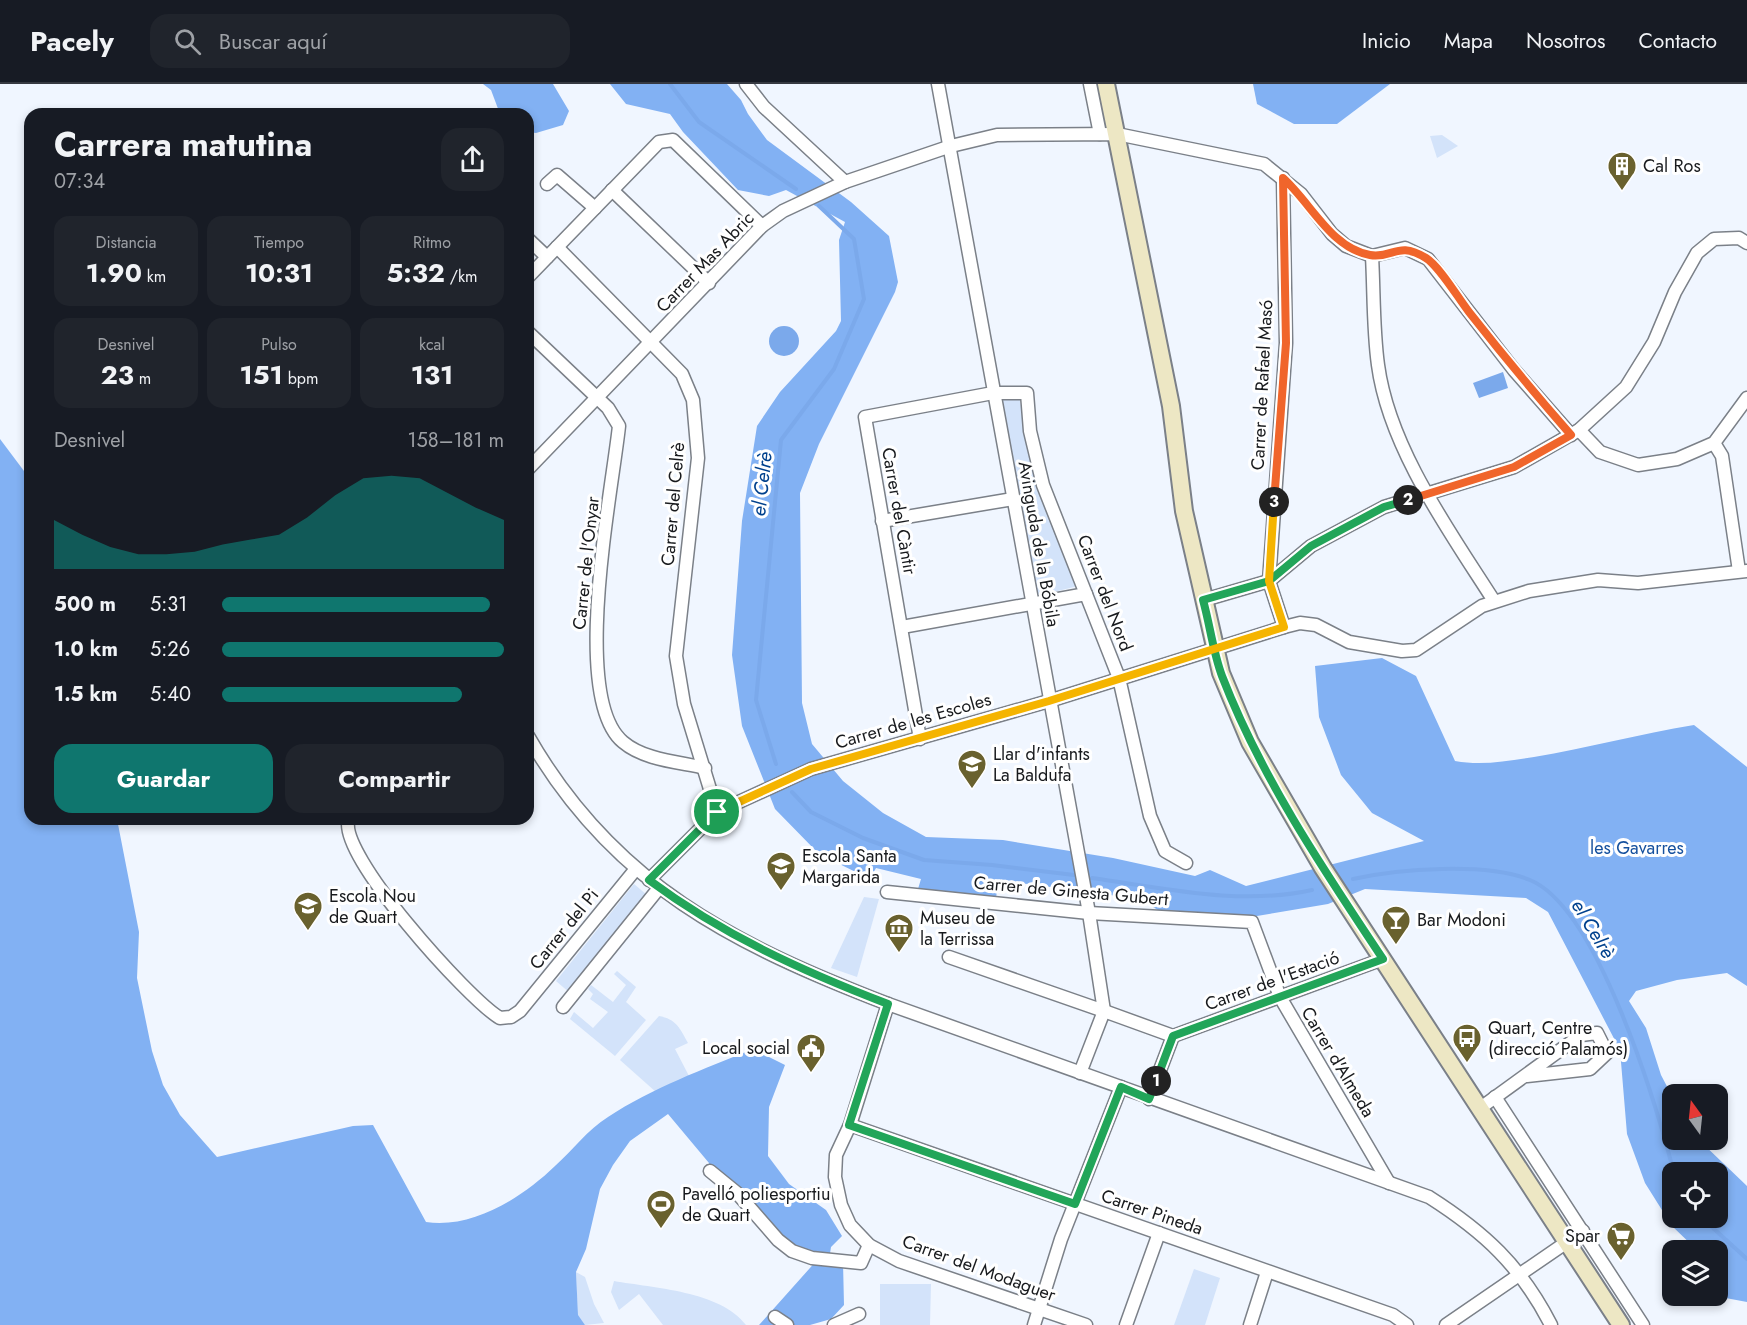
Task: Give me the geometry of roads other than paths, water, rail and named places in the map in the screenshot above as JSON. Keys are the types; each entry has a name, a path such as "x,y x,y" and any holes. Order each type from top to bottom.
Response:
{"main road":[{"path":"1106,84 1171,406 1184,511 1221,673 1250,742 1323,868 1621,1325"}],"street":[{"path":"746,84 764,107 845,182"},
{"name":"Avinguda de la Bóbila","path":"938,84 1089,913 1104,1011"},
{"path":"1090,84 1100,134"},
{"name":"Carrer Mas Abric","path":"534,463 652,343 762,226 783,211 845,182 951,146 997,135 1117,134 1264,164 1301,194 1332,234 1346,246 1372,256"},
{"path":"534,271 659,142 673,140 762,226"},
{"path":"548,184 557,175 595,208"},
{"name":"Carrer de Rafael Masó","path":"1283,178 1286,343 1269,581 1284,627"},
{"path":"612,190 709,283"},
{"path":"1203,600 1269,581 1311,546 1384,507 1514,467 1575,433 1626,387 1654,342 1675,292 1697,253 1714,239 1739,238 1747,243"},
{"path":"534,245 547,257"},
{"name":"Carrer del Celrè","path":"557,247 682,374 693,400 698,458 676,656 684,704 717,812"},
{"path":"1494,601 1426,495 1395,428 1378,366 1372,256 1405,248 1428,259 1514,370 1575,433 1600,452 1638,465 1677,459 1714,443 1747,398"},
{"name":"Carrer de l'Onyar","path":"534,338 608,408 619,426 595,623 596,672 604,706 614,732 623,742 645,755 705,768"},
{"name":"Carrer del Nord","path":"993,393 1027,393 1030,431 1043,485 1119,678 1150,816 1165,851 1186,863"},
{"name":"Carrer del Càntir","path":"920,739 865,417 993,393"},
{"path":"1714,443 1722,456 1743,571"},
{"path":"882,521 1013,499"},
{"name":"Carrer de les Escoles","path":"649,880 717,812 811,769 1049,701 1284,627 1300,623 1316,625 1349,642 1402,651 1416,650 1494,601 1560,585 1598,580 1638,583 1743,571"},
{"path":"902,627 1086,594"},
{"path":"534,747 544,765 587,820 635,870 723,931 787,963 888,1004 1429,1197 1491,1241 1520,1273 1551,1325"},
{"name":"Carrer del Pi","path":"346,825 366,867 439,961 488,1011 500,1018 511,1017 520,1011 635,870"},
{"path":"563,1007 660,888"},
{"name":"Carrer de Ginesta Gubert","path":"887,892 1089,913 1252,922"},
{"name":"Carrer d'Almeda","path":"1252,922 1280,997 1389,1183"},
{"path":"949,957 1173,1036 1149,1099"},
{"name":"Carrer de l'Estació","path":"1173,1036 1383,959"},
{"name":"Carrer del Modaguer","path":"888,1004 849,1125 836,1155 835,1177 841,1205 850,1225 869,1245 899,1261 1086,1325"},
{"path":"1080,1072 1104,1011"},
{"path":"1479,1109 1581,1035 1597,1033 1607,1053 1590,1069 1527,1076"},
{"path":"1034,1325 1075,1204 1121,1087"},
{"path":"1495,1097 1643,1325"},
{"name":"Carrer Pineda","path":"849,1125 1393,1315 1407,1325"},
{"path":"710,1171 737,1193 778,1240 792,1251 812,1258 861,1263 869,1245"},
{"path":"1446,1325 1583,1232"},
{"path":"1126,1325 1159,1233"},
{"path":"1250,1325 1267,1272"},
{"path":"834,1325 859,1314"},
{"path":"775,1317 787,1325"}],"waterway":[{"name":"el Celrè","path":"670,84 699,122 796,189"},
{"name":"el Celrè","path":"776,764 756,700 781,440 834,369 864,299 854,239 819,206"},
{"name":"el Celrè","path":"792,792 811,812 863,838 924,860 1074,875"},
{"name":"el Celrè","path":"1353,879 1417,870 1490,871 1512,874 1530,880 1555,898 1579,928 1601,967 1621,1011 1653,1102 1671,1162"},
{"name":"el Celrè","path":"1092,878 1230,896 1285,894 1312,890"},
{"name":"el Celrè","path":"1713,1228 1747,1259"}],"place":[{"name":"Cal Ros","path":"1622,192"},
{"name":"Llar d'infants La Baldufa","path":"972,790"},
{"name":"Escola Santa Margarida","path":"781,892"},
{"name":"Escola Nou de Quart","path":"308,932"},
{"name":"Bar Modoni","path":"1396,946"},
{"name":"Museu de la Terrissa","path":"899,954"},
{"name":"Quart, Centre (direcció Palamós)","path":"1467,1064"},
{"name":"Local social","path":"811,1074"},
{"name":"Pavelló poliesportiu de Quart","path":"661,1230"},
{"name":"Spar","path":"1621,1262"}],"park label":[{"name":"les Gavarres","path":"1637,848"}]}
